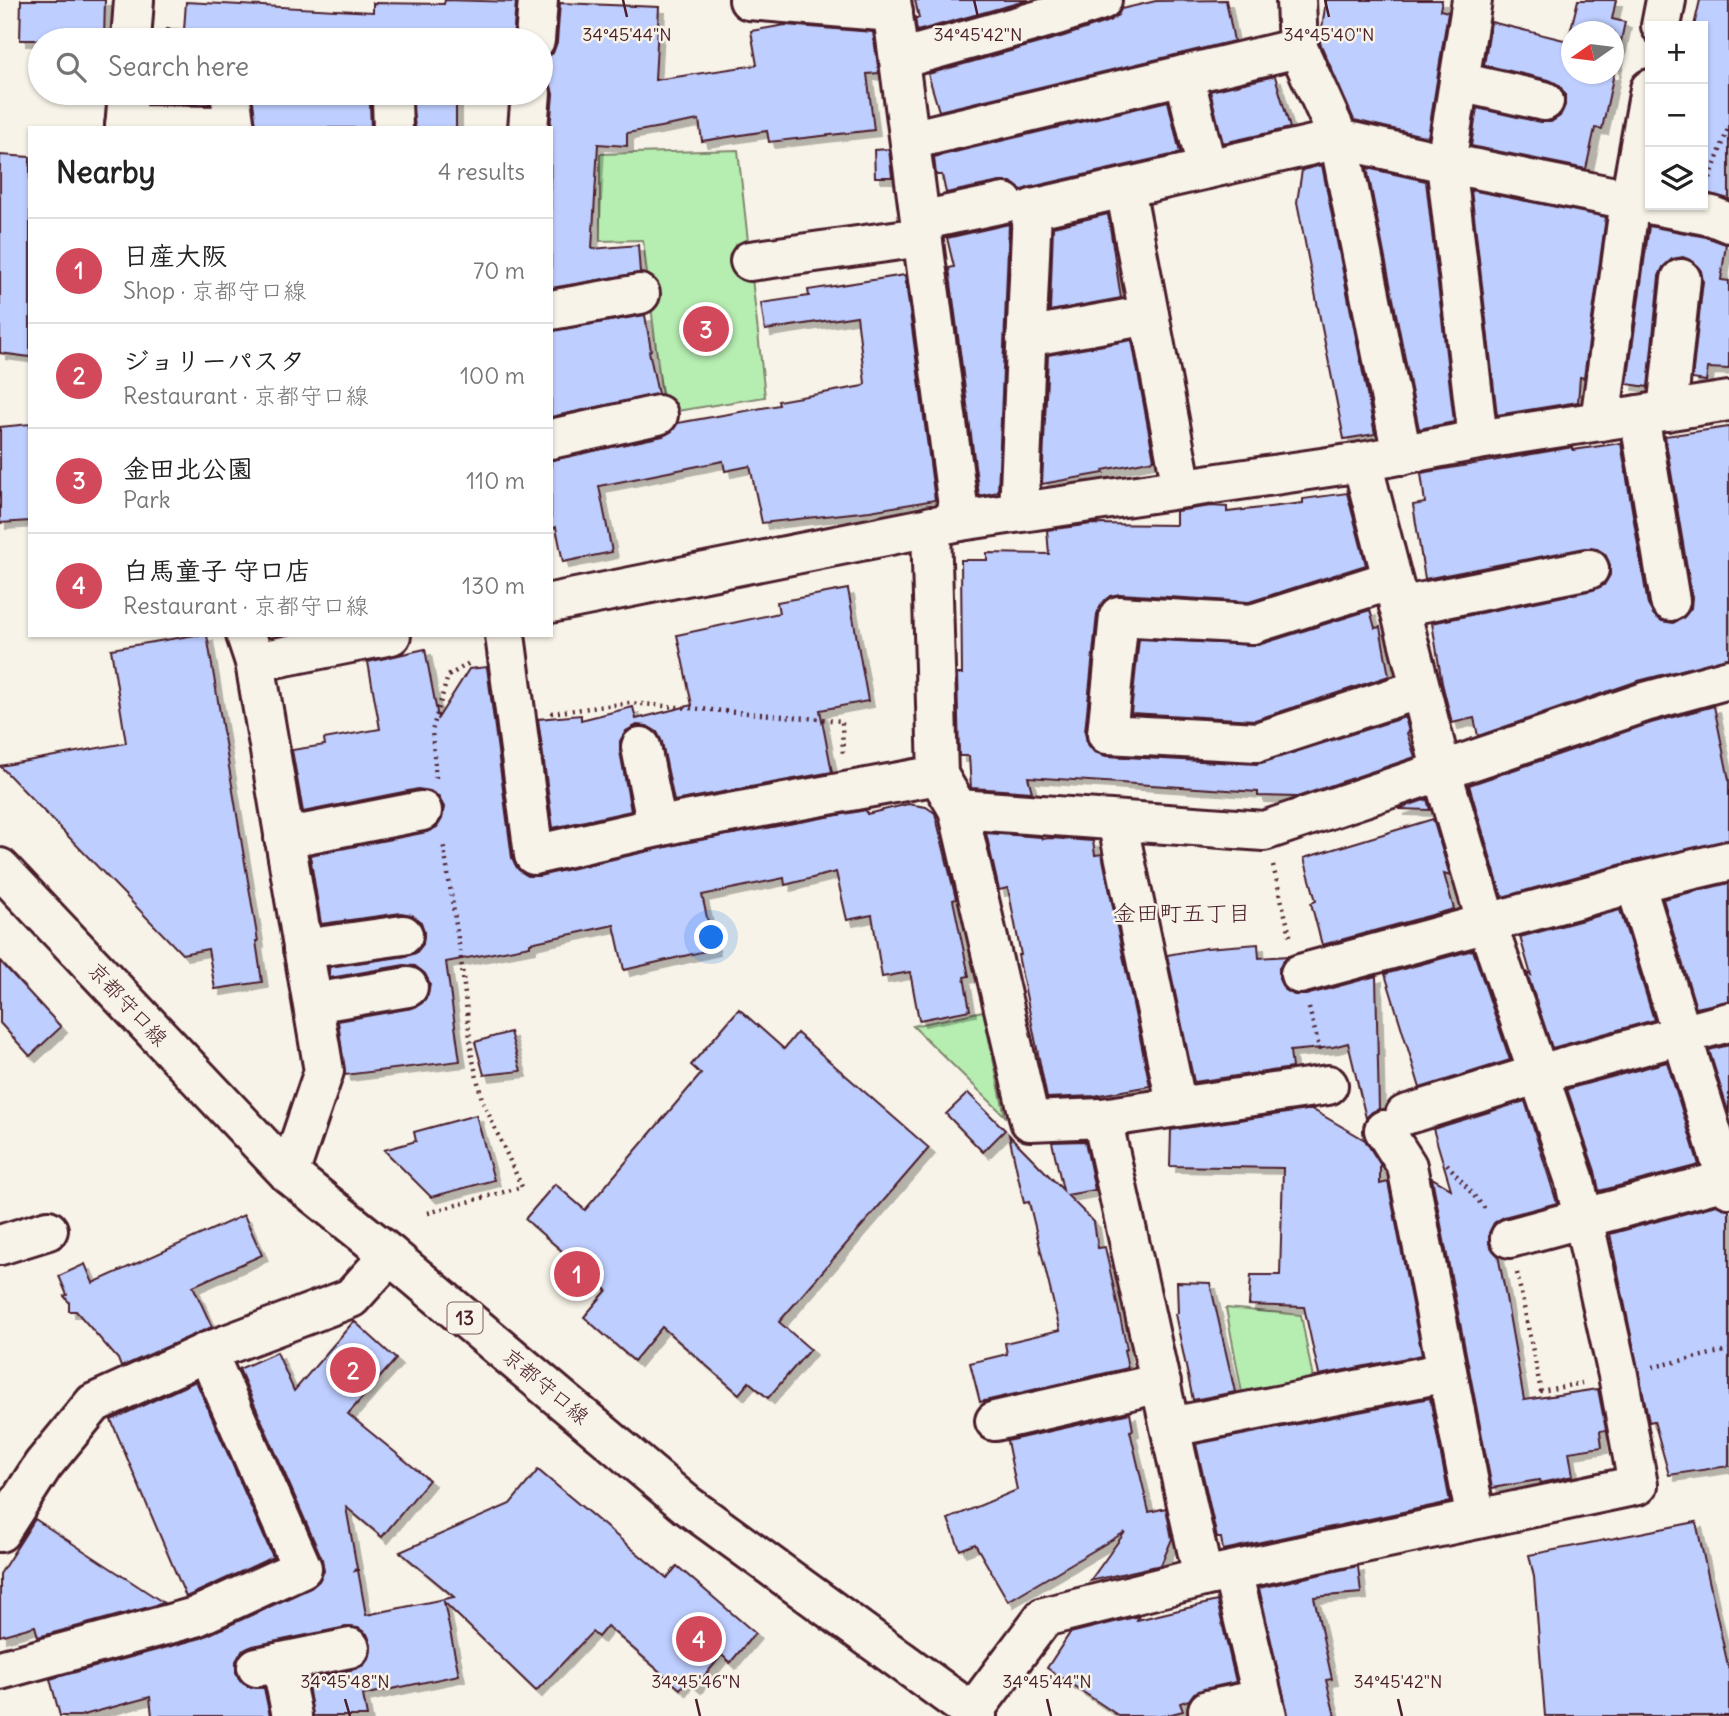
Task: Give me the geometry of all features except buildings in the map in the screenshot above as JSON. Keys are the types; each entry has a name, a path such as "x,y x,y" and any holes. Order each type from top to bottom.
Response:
{"street":[{"path":"132,28 134,0"},
{"path":"536,28 538,0"},
{"path":"749,0 892,6 921,229 946,524 938,775 958,809 1030,1121 1102,1118 1328,1085"},
{"path":"900,59 1101,0"},
{"path":"1296,0 1298,48 1339,139 1402,455"},
{"path":"1472,0 1446,163 1478,440"},
{"path":"1662,21 1666,0"},
{"path":"910,140 1298,48"},
{"path":"1184,75 1207,169"},
{"path":"1459,82 1544,101"},
{"path":"528,126 530,105"},
{"path":"126,115 233,116"},
{"path":"1019,512 1032,209 1339,139 1645,203 1600,421"},
{"path":"1125,188 1182,488"},
{"path":"750,261 921,229 1004,203"},
{"path":"1681,210 1712,216 1729,223"},
{"path":"1670,601 1653,413 1681,279"},
{"path":"553,310 640,295"},
{"path":"1026,337 1149,315"},
{"path":"553,603 946,524 1362,462 1478,440 1729,401"},
{"path":"553,439 658,415"},
{"path":"974,1714 1044,1617 1218,1574 1638,1485 1618,1375 1574,1178 1486,921 1442,772 1362,462"},
{"path":"1420,689 1258,742 1107,734 1119,617 1252,624 1396,594 1589,569"},
{"path":"289,1174 324,1071 250,649 371,637"},
{"path":"505,639 534,855 657,827 938,775"},
{"path":"958,809 1264,831 1645,702 1729,680"},
{"path":"641,747 657,827"},
{"path":"284,838 434,811"},
{"path":"1117,821 1177,1107"},
{"path":"1300,974 1486,921 1729,861"},
{"name":"京都守口線","path":"0,869 289,1174 390,1255 687,1505 974,1714"},
{"path":"1510,1238 1728,1185 1635,883"},
{"path":"303,948 402,935"},
{"path":"313,1003 408,987"},
{"path":"1476,1519 1407,1166 1394,1123 1539,1074 1729,1022"},
{"path":"1102,1118 1171,1427 1218,1574 1265,1707 1208,1710"},
{"path":"0,1245 48,1230"},
{"path":"0,1532 43,1465 94,1403 207,1352 351,1298 390,1255"},
{"path":"0,1670 195,1617 302,1568 207,1352"},
{"path":"1171,1427 1447,1372"},
{"path":"995,1422 1161,1383"},
{"path":"292,1716 269,1664 350,1648"}],"path":[{"path":"1708,184 1729,126"},
{"path":"428,1213 522,1187 482,1100 472,1056 460,951 434,811 432,731 448,676 505,639"},
{"path":"516,717 630,703 842,721 845,792"}],"green space":[{"path":"738,150 765,397 664,413 643,240 600,241 600,154"},
{"path":"983,1011 1005,1116 913,1026"},
{"path":"1226,1308 1301,1315 1314,1384 1243,1398"}],"place":[{"name":"金田北公園","path":"706,329"},
{"name":"日産大阪","path":"577,1274"},
{"name":"ジョリーパスタ","path":"353,1370"},
{"name":"白馬童子 守口店","path":"699,1639"}],"district":[{"name":"金田町五丁目","path":"1182,912"}]}
